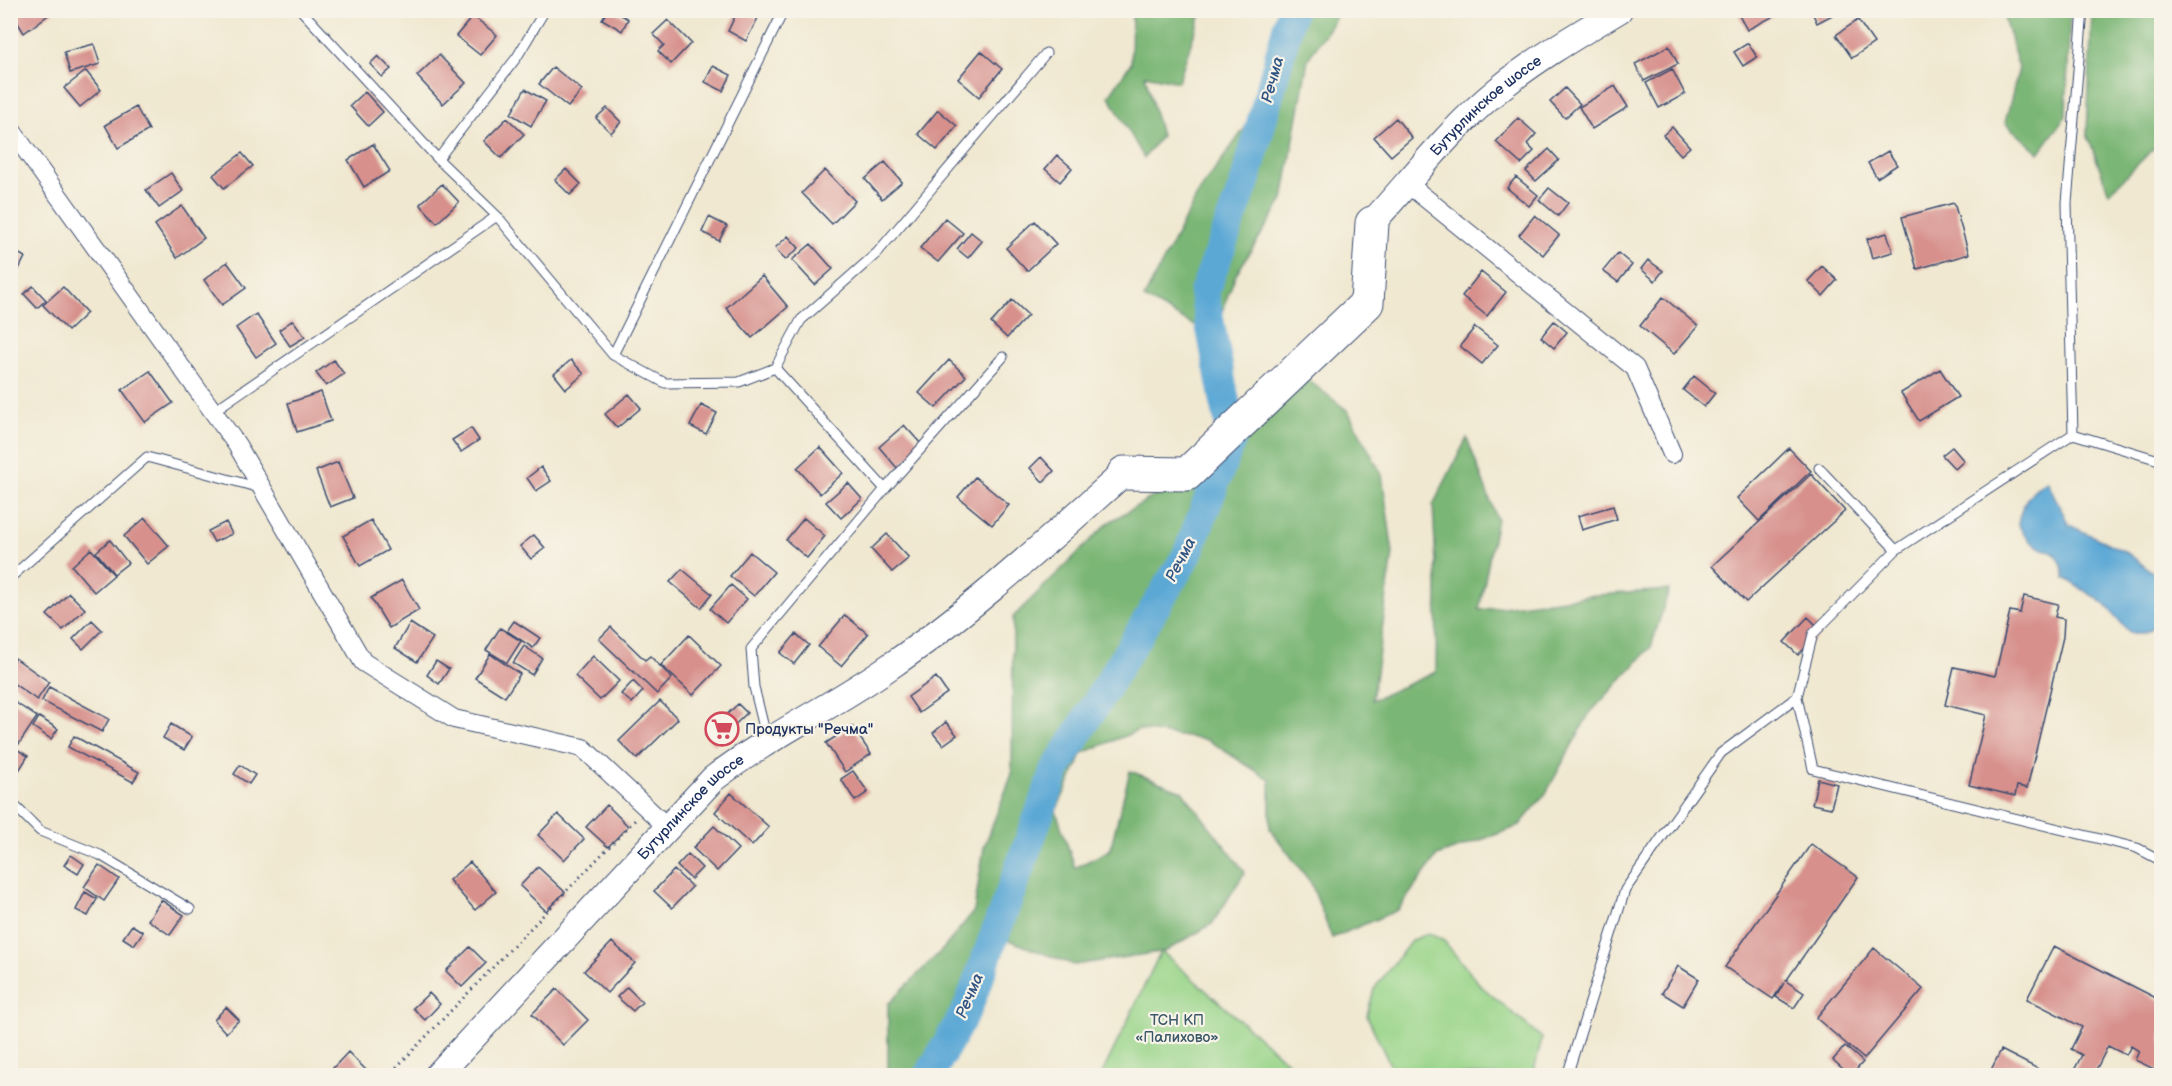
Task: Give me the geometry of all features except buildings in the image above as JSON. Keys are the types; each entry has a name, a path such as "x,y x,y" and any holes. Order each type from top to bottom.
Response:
{"highway":[{"path":"1124,473 1187,474 1367,303 1372,223"}],"main road":[{"name":"Бутурлинское шоссе","path":"1372,223 1455,131 1497,91 1543,56 1618,10"},
{"name":"Бутурлинское шоссе","path":"437,1076 713,778 767,740 856,688 926,641 971,606 1124,473"}],"street":[{"path":"10,128 211,412 237,445 363,662 454,720 583,748 666,827"},
{"path":"1408,184 1635,368 1672,454"}],"lane":[{"path":"301,10 438,159 497,216 614,355 665,383 739,382 775,368 801,320 877,253 1046,53"},
{"path":"438,159 517,57 544,10"},
{"path":"614,355 784,10"},
{"path":"2073,434 2067,203 2083,10"},
{"path":"211,412 497,216"},
{"path":"767,740 754,687 751,649 885,489 1003,357"},
{"path":"775,368 885,489"},
{"path":"2073,434 2162,461"},
{"path":"2073,434 1896,550 1813,634 1797,697 1813,769 2137,848 2162,861"},
{"path":"10,578 147,457 262,489"},
{"path":"1819,468 1896,550"},
{"path":"1567,1076 1625,890 1721,753 1797,697"},
{"path":"10,801 40,831 100,855 190,909"}],"path":[{"path":"388,1076 646,809"}],"green space":[{"path":"1132,11 1200,11 1201,14 1178,82 1145,75 1161,136 1144,158 1109,96 1131,63"},
{"path":"1287,11 1340,11 1308,59 1283,200 1235,276 1213,336 1144,298 1199,192 1269,94 1288,22"},
{"path":"2002,11 2070,11 2066,116 2039,153 2005,123 2019,68"},
{"path":"2092,11 2161,11 2161,141 2109,193 2087,134"},
{"path":"1303,376 1348,411 1382,475 1393,553 1372,700 1436,672 1437,585 1433,505 1467,438 1497,519 1479,610 1597,595 1669,590 1651,647 1589,714 1546,793 1519,826 1437,856 1398,910 1332,938 1311,883 1270,829 1270,780 1208,740 1139,730 1083,753 1056,811 1075,868 1110,850 1130,771 1182,791 1245,872 1212,924 1166,951 1074,965 995,935 968,1007 929,1075 888,1076 888,1004 944,948 974,911 984,847 1012,774 1013,617 1109,522 1189,476"},
{"path":"1428,933 1444,941 1481,986 1542,1038 1535,1067 1536,1075 1419,1075 1391,1067 1367,1016 1374,989 1411,941"},
{"name":"ТСН КП «Палихово»","path":"1161,951 1302,1075 1101,1076"}],"water":[{"path":"2047,481 2069,525 2126,552 2156,575 2160,606 2157,626 2144,633 2130,633 2104,603 2065,578 2056,555 2030,541 2018,524 2021,511 2035,489"}],"waterway":[{"name":"Речма","path":"929,1076 968,1007 1056,769 1187,555 1232,438 1204,293 1246,179 1292,10"}],"place":[{"name":"Продукты \"Речма\"","path":"722,729"}]}
